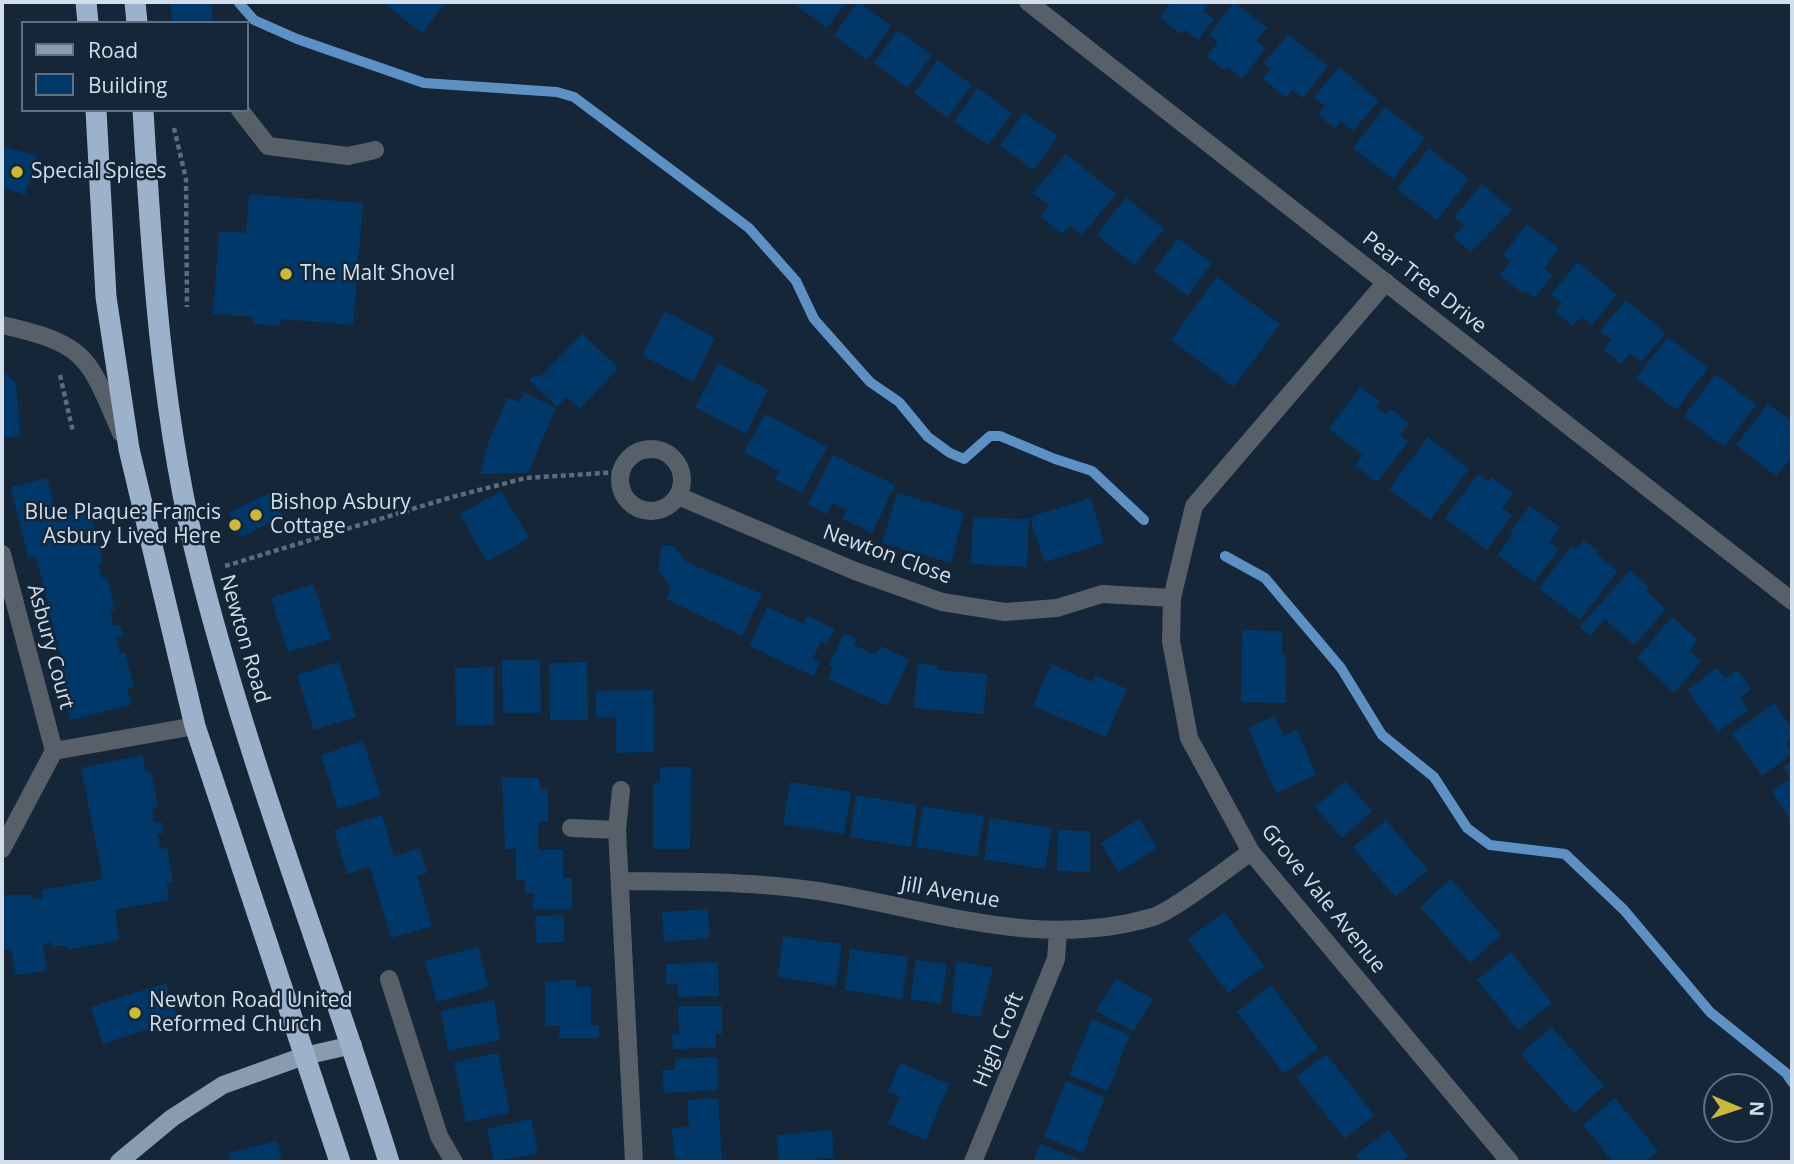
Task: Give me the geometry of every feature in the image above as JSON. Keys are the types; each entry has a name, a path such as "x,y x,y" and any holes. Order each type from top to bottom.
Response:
{"highway":[{"path":"86,2 88,21"},
{"path":"135,2 137,21"},
{"path":"96,112 106,297 128,449 195,726 340,1162"},
{"name":"Newton Road","path":"143,112 152,271 172,438 200,573 247,737 288,865 353,1045 388,1162"}],"main road":[{"path":"119,1162 172,1118 223,1084 304,1056 353,1045"}],"street":[{"name":"Pear Tree Drive","path":"1028,2 1792,601"},
{"path":"242,112 268,146 348,156 375,150"},
{"name":"Grove Vale Avenue","path":"1386,282 1194,506 1171,598 1171,641 1189,738 1251,852 1505,1160"},
{"path":"2,325 46,335 75,349 96,375 128,449"},
{"path":"645,449 662,450 678,463 682,482 678,496 670,506 655,511 635,507 621,489 620,472 629,457 645,449"},
{"name":"Newton Close","path":"678,496 855,570 942,602 1005,612 1057,608 1102,594 1171,598"},
{"name":"Asbury Court","path":"2,554 54,751"},
{"path":"2,849 54,751 195,726"},
{"path":"621,790 617,830 634,1162"},
{"path":"570,828 617,830"},
{"name":"Jill Avenue","path":"621,881 736,882 817,891 979,923 1058,932 1109,928 1157,916 1251,852"},
{"name":"High Croft","path":"973,1162 1056,960 1058,932"},
{"path":"389,979 439,1136 454,1162"}],"path":[{"path":"172,122 186,179 189,259 186,320"},
{"path":"58,367 73,432"},
{"path":"200,573 452,497 526,478 620,472"}],"building":[{"path":"170,2 211,2 213,21 172,21"},
{"path":"382,2 446,2 422,33"},
{"path":"792,2 846,2 827,28"},
{"path":"858,2 891,26 867,60 834,35"},
{"path":"1169,2 1210,2 1203,11 1214,19 1198,40 1185,30 1181,34 1160,18 1171,3"},
{"path":"1234,2 1267,28 1256,41 1265,49 1242,79 1229,67 1224,70 1207,57 1218,42 1209,35"},
{"path":"898,30 932,55 907,88 874,63"},
{"path":"1288,34 1328,66 1303,98 1292,90 1286,98 1262,78 1270,69 1264,63"},
{"path":"938,60 972,85 947,118 914,93"},
{"path":"1339,67 1379,101 1353,131 1341,121 1335,128 1318,115 1325,106 1314,97"},
{"path":"978,88 1012,113 988,145 954,121"},
{"path":"1385,107 1425,138 1393,179 1353,148"},
{"path":"1024,112 1058,137 1033,170 1000,146"},
{"name":"Special Spices","path":"2,146 37,156 25,195 2,188"},
{"path":"1429,148 1469,179 1437,220 1397,189"},
{"path":"1066,154 1116,194 1082,235 1070,225 1062,234 1040,216 1049,205 1033,193"},
{"path":"1482,184 1512,210 1471,252 1453,237 1464,225 1454,217"},
{"name":"The Malt Shovel","path":"249,194 363,203 353,325 281,319 280,326 253,324 253,317 213,314 219,231 246,233"},
{"path":"1126,197 1164,229 1134,265 1097,235"},
{"path":"1527,224 1559,249 1544,268 1553,275 1534,298 1525,291 1523,294 1500,275 1511,261 1503,255"},
{"path":"1178,238 1212,263 1188,296 1154,271"},
{"path":"1578,262 1617,295 1592,325 1582,316 1573,326 1555,312 1562,303 1551,294"},
{"path":"1217,277 1280,324 1234,387 1171,340"},
{"path":"1626,300 1666,333 1641,362 1630,353 1621,364 1604,350 1611,340 1600,331"},
{"path":"665,311 715,338 693,382 642,355"},
{"path":"582,333 618,368 580,409 566,397 557,407 529,380 535,374 539,378"},
{"path":"1668,337 1708,368 1676,410 1636,378"},
{"path":"718,363 768,390 746,434 695,407"},
{"path":"2,370 16,383 20,436 2,438"},
{"path":"1716,374 1756,405 1724,447 1684,416"},
{"path":"1360,387 1380,402 1376,407 1386,415 1391,409 1409,423 1400,435 1408,442 1377,482 1355,465 1363,455 1329,429"},
{"path":"523,392 556,408 528,473 480,474 487,446 507,398 520,402"},
{"path":"1768,404 1792,422 1792,456 1776,476 1736,445"},
{"path":"765,414 827,447 802,493 775,479 779,471 744,452"},
{"path":"1428,437 1469,469 1430,520 1389,489"},
{"path":"833,455 895,485 872,533 843,519 847,510 833,503 827,514 808,505"},
{"path":"1478,474 1488,482 1492,477 1513,493 1502,508 1512,515 1487,550 1445,518"},
{"path":"47,478 57,518 90,510 95,533 90,534 93,546 99,545 103,563 98,564 102,578 107,577 115,610 110,611 113,626 120,625 123,637 116,638 120,654 125,652 134,687 127,688 131,705 70,720 58,668 63,666 36,556 28,558 11,487"},
{"path":"501,491 529,538 487,562 460,514"},
{"name":"Bishop Asbury Cottage","path":"271,492 283,516 241,537 229,513"},
{"path":"897,493 964,512 951,563 882,543"},
{"path":"1091,498 1104,543 1044,562 1030,517"},
{"path":"1530,506 1560,528 1549,542 1559,549 1534,583 1498,555 1513,534 1510,531"},
{"path":"973,517 1029,519 1027,567 971,564"},
{"path":"1584,540 1598,551 1596,554 1618,571 1580,620 1539,588 1572,545 1577,549"},
{"path":"662,546 674,546 686,562 762,594 742,636 666,599 671,588 658,570"},
{"path":"1630,570 1649,587 1646,591 1666,609 1634,645 1605,619 1590,636 1580,627"},
{"path":"314,584 331,639 288,652 271,598"},
{"path":"767,607 804,624 807,616 835,629 827,644 821,642 813,658 820,662 813,676 749,646"},
{"path":"1672,617 1698,640 1690,651 1701,661 1674,693 1637,658"},
{"path":"1242,630 1282,631 1282,653 1286,654 1286,703 1241,702"},
{"path":"844,633 857,639 854,645 876,655 880,646 909,659 888,706 828,679 833,667 829,666"},
{"path":"502,660 540,660 541,713 503,713"},
{"path":"339,662 356,717 314,730 297,675"},
{"path":"587,662 588,720 550,720 549,663"},
{"path":"918,664 937,665 937,670 987,674 984,714 914,708"},
{"path":"1051,664 1092,682 1095,675 1127,689 1106,737 1033,706"},
{"path":"494,667 494,725 456,725 455,668"},
{"path":"1717,668 1725,678 1737,670 1751,689 1740,698 1748,710 1718,732 1687,690"},
{"path":"653,690 654,752 616,753 616,717 596,717 596,691"},
{"path":"1774,703 1792,729 1792,738 1786,743 1792,754 1762,776 1732,734"},
{"path":"1275,716 1283,736 1297,730 1316,775 1276,793 1248,728"},
{"path":"363,741 381,796 338,809 321,755"},
{"path":"143,755 145,772 151,771 158,807 152,808 154,823 161,821 164,833 157,834 161,849 167,848 173,882 167,883 169,900 115,910 119,940 68,950 67,945 52,947 51,942 43,944 47,971 15,975 12,951 2,949 2,895 32,895 33,899 42,899 42,890 103,879 81,768"},
{"path":"1792,761 1792,823 1772,791 1790,779 1783,767"},
{"path":"660,767 691,767 690,849 653,849 653,783 660,782"},
{"path":"502,777 539,778 540,789 548,789 548,822 538,822 538,850 563,850 563,878 572,878 572,909 533,909 534,893 525,893 525,880 516,880 516,849 505,849"},
{"path":"1345,781 1372,811 1342,838 1315,807"},
{"path":"790,782 851,792 844,834 783,824"},
{"path":"856,795 917,805 911,847 850,837"},
{"path":"923,806 984,816 977,857 916,847"},
{"path":"382,815 394,856 420,848 427,873 417,876 432,926 391,938 370,867 347,874 334,830"},
{"path":"990,818 1052,828 1045,869 984,859"},
{"path":"1139,819 1157,848 1119,872 1101,843"},
{"path":"1386,820 1428,870 1395,897 1353,847"},
{"path":"1058,830 1090,831 1090,872 1057,871"},
{"path":"1451,879 1501,935 1470,963 1420,907"},
{"path":"708,909 710,938 664,942 662,912"},
{"path":"1224,912 1264,966 1228,993 1188,939"},
{"path":"564,915 564,942 536,943 535,916"},
{"path":"783,936 842,944 836,986 778,977"},
{"path":"478,947 489,987 437,1002 425,961"},
{"path":"850,949 908,957 902,999 845,990"},
{"path":"1511,952 1552,1003 1518,1030 1477,980"},
{"path":"916,960 947,964 941,1004 910,999"},
{"path":"956,961 993,968 980,1017 951,1012"},
{"path":"718,962 719,996 678,997 678,984 666,984 666,964"},
{"path":"1116,979 1153,999 1133,1031 1096,1011"},
{"path":"576,980 576,987 591,986 591,1025 599,1025 599,1038 559,1038 560,1026 545,1026 545,981"},
{"name":"Newton Road United Reformed Church","path":"166,983 178,1019 103,1044 91,1007"},
{"path":"1271,985 1318,1048 1284,1074 1237,1012"},
{"path":"494,1000 500,1040 448,1051 441,1011"},
{"path":"678,1006 722,1006 722,1034 716,1034 716,1048 673,1049 672,1034 679,1034"},
{"path":"1092,1019 1130,1035 1108,1091 1069,1075"},
{"path":"1552,1027 1604,1086 1574,1113 1521,1054"},
{"path":"498,1053 510,1113 466,1122 454,1062"},
{"path":"1326,1054 1374,1115 1345,1139 1296,1077"},
{"path":"717,1057 718,1090 664,1093 662,1070 675,1070 675,1059"},
{"path":"900,1063 949,1084 926,1140 888,1124 900,1097 888,1092"},
{"path":"1066,1081 1105,1097 1083,1153 1044,1137"},
{"path":"718,1098 722,1162 675,1159 672,1128 689,1127 687,1100"},
{"path":"1615,1098 1658,1151 1645,1162 1613,1162 1583,1125"},
{"path":"531,1119 538,1153 494,1162 487,1129"},
{"path":"832,1130 834,1158 818,1159 818,1162 779,1162 776,1135"},
{"path":"1388,1130 1408,1156 1399,1162 1361,1162 1356,1155"},
{"path":"277,1141 282,1162 231,1162 228,1153"},
{"path":"1040,1144 1079,1159 1078,1162 1033,1162"}],"waterway":[{"path":"239,3 254,20 297,39 424,83 557,92 574,97 749,228 796,281 814,319 870,382 899,402 928,437 950,453 964,459 990,436 1000,436 1092,471 1144,520"},
{"path":"1225,556 1265,578 1341,668 1382,735 1434,777 1467,828 1490,845 1565,854 1624,910 1710,1012 1786,1073 1792,1082"}],"place":[{"name":"Special Spices","path":"17,172"},
{"name":"The Malt Shovel","path":"286,274"},
{"name":"Bishop Asbury Cottage","path":"256,515"},
{"name":"Blue Plaque: Francis Asbury Lived Here","path":"235,525"},
{"name":"Newton Road United Reformed Church","path":"135,1013"}]}
